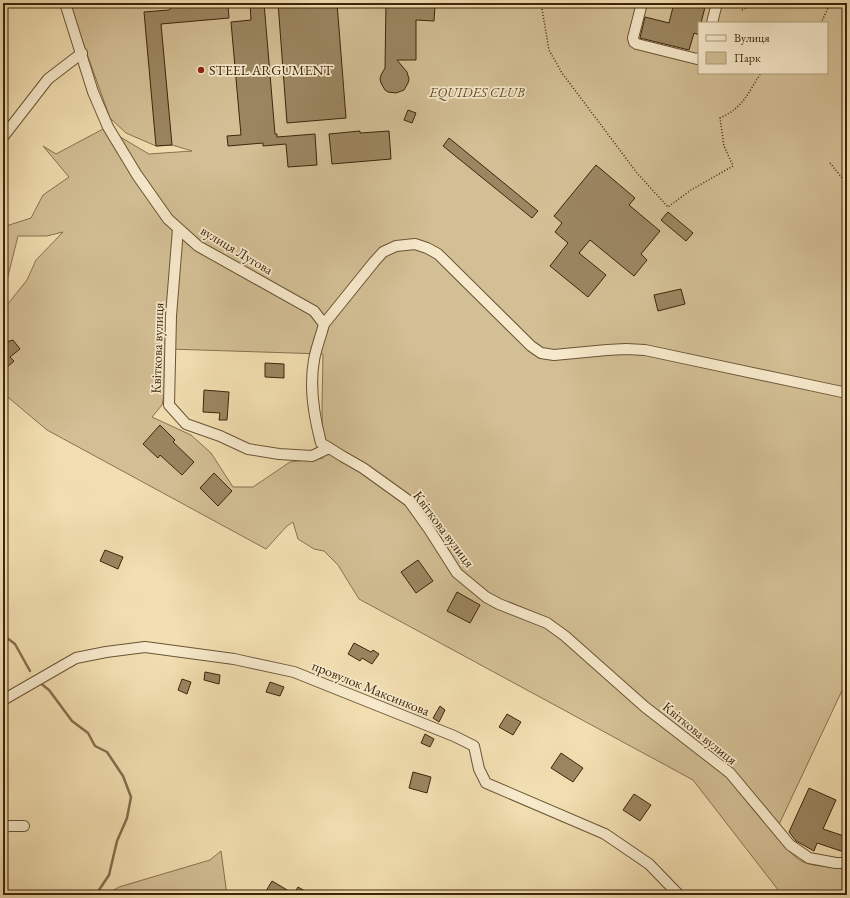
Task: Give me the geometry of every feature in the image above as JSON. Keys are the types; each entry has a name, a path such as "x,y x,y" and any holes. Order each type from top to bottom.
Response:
{"street":[{"name":"вулиця Лугова","path":"65,3 82,53 93,92 108,127 137,175 168,219 198,246 314,311 324,324"},
{"path":"642,3 633,38 634,42 652,48 698,58"},
{"path":"712,22 717,3"},
{"path":"3,137 48,79 82,53"},
{"name":"Квіткова вулиця","path":"178,229 171,316 169,405 186,424 220,436 248,449 280,454 312,456 329,448 363,468 409,500 457,573 486,597 499,604 547,623 565,636 645,707 730,773 790,845 809,858 836,863 847,863"},
{"path":"329,448 321,443 314,418 312,384 314,359 324,324 374,262 384,252 396,246 415,244 428,248 438,254 531,346 541,353 554,355 626,349 645,350 847,394"},
{"name":"провулок Максинкова","path":"3,700 76,658 106,652 145,647 234,659 294,672 454,736 474,746 479,769 486,783 605,834 649,864 679,895"},
{"path":"3,827 24,826"}],"path":[{"path":"541,3 549,50 562,73 637,173 668,207 691,190 733,166 724,146 720,118 731,113 741,104 760,74"},
{"path":"742,10 756,3"},
{"path":"785,3 788,5 790,3"},
{"path":"821,22 829,3"},
{"path":"830,163 847,184"}],"green space":[{"name":"EQUIDES CLUB","path":"70,3 847,3 847,680 775,833 789,851 802,861 821,866 847,867 847,895 782,895 693,780 359,599 338,565 324,551 314,549 298,539 293,522 287,526 266,549 47,430 3,393 3,310 27,280 36,260 63,232 47,236 18,236 3,296 3,227 31,218 43,195 69,177 43,146 56,154 105,128 149,154 192,151 172,145 156,146 126,133 110,118","holes":["169,349 323,354 323,458 290,462 253,487 233,487 211,453 191,435 152,417 162,405 168,375"]},
{"path":"221,851 227,895 105,895 119,887 210,860"}],"building":[{"path":"176,3 200,3 204,7 228,5 229,18 161,24 172,145 156,146 144,12 169,10"},
{"path":"250,3 264,3 275,134 277,134 277,137 315,134 317,165 288,167 286,144 263,146 263,143 228,146 227,136 241,135 231,22 251,20"},
{"path":"278,3 337,3 346,118 287,123"},
{"path":"386,3 416,3 416,5 435,6 434,21 416,20 416,60 397,60 407,72 409,79 404,90 396,93 385,90 380,79 385,68"},
{"path":"674,3 706,3 701,22 698,22 698,35 694,33 689,50 640,38 645,17 669,23"},
{"path":"408,110 416,113 412,123 404,120"},
{"path":"360,131 360,133 389,131 391,159 332,164 329,134"},
{"path":"449,138 538,211 532,218 443,146"},
{"path":"596,165 635,198 629,205 660,231 641,254 647,260 634,276 590,240 579,253 606,275 588,297 550,266 568,243 555,232 562,223 554,216"},
{"path":"668,212 693,233 686,241 661,220"},
{"path":"681,289 685,304 658,311 654,295"},
{"path":"13,340 20,349 10,357 14,361 6,368 3,364 3,343"},
{"path":"265,363 284,364 284,378 265,377"},
{"path":"204,390 229,392 227,420 219,420 220,413 203,412"},
{"path":"160,425 175,440 173,442 194,462 182,475 160,455 158,458 143,444"},
{"path":"214,473 232,491 218,506 200,488"},
{"path":"105,550 123,557 118,569 100,561"},
{"path":"418,560 433,581 416,593 401,572"},
{"path":"457,592 480,605 470,623 447,611"},
{"path":"354,643 371,652 373,650 379,654 372,664 362,658 360,661 348,654"},
{"path":"205,672 220,675 219,684 204,680"},
{"path":"182,679 191,682 187,694 178,690"},
{"path":"270,682 284,687 280,696 266,692"},
{"path":"440,706 445,710 439,722 433,718"},
{"path":"507,714 521,722 513,735 499,727"},
{"path":"425,734 434,739 430,747 421,743"},
{"path":"561,753 583,768 573,782 551,768"},
{"path":"413,772 431,777 427,793 409,788"},
{"path":"809,788 836,800 823,829 847,837 847,853 817,843 814,851 796,841 789,832"},
{"path":"634,794 651,805 640,821 623,810"},
{"path":"272,881 294,894 298,887 312,895 274,895 266,891"}],"waterway":[{"path":"3,635 15,644 30,671"},
{"path":"39,682 49,690 72,721 88,733 95,746 107,752 123,776 131,797 127,818 117,841 109,875 99,890 92,895"}],"place":[{"name":"STEEL ARGUMENT","path":"201,70"}]}
